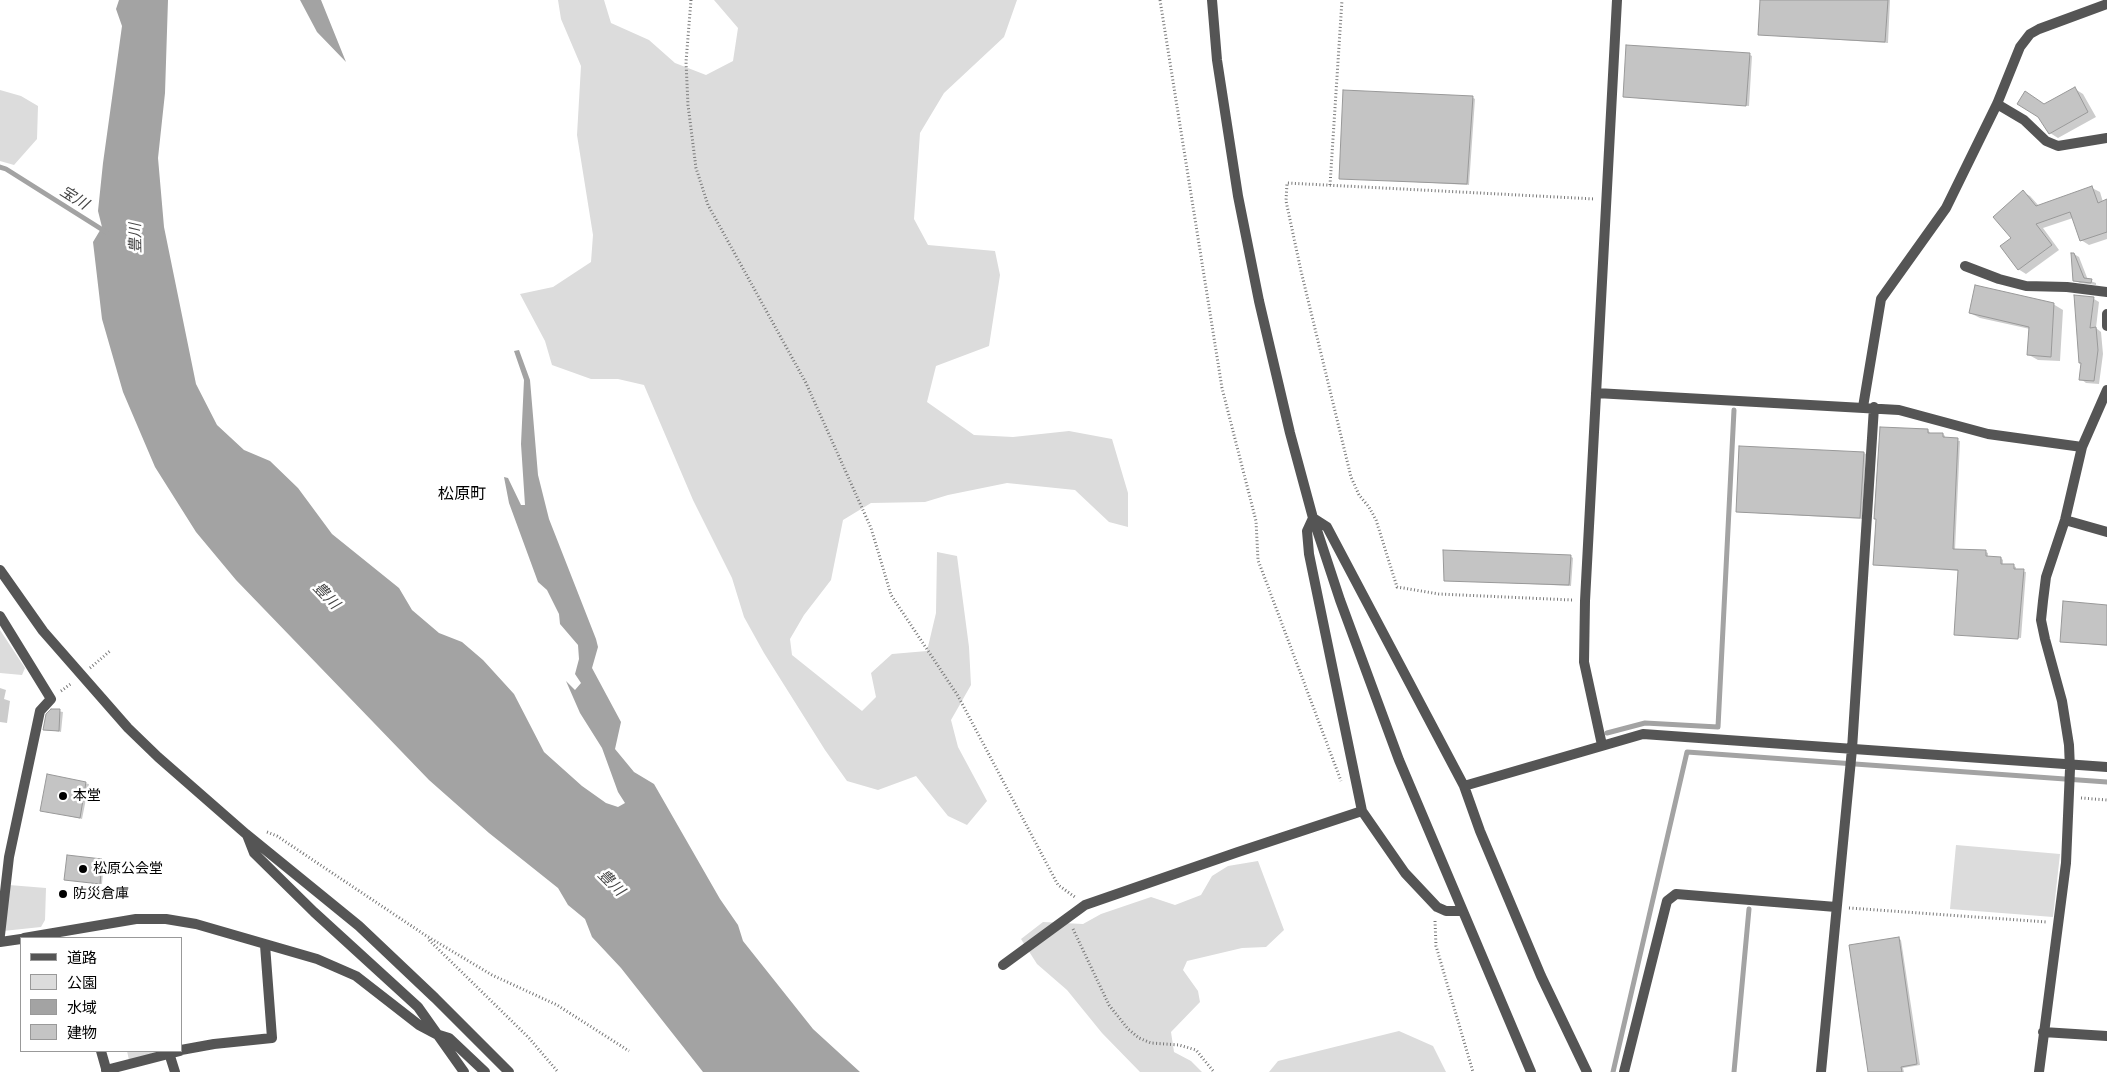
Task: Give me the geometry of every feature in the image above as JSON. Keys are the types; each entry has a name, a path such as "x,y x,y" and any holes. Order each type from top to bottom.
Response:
{"street":[{"path":"1212,0 1217,60 1238,196 1255,282 1290,434 1313,518 1340,600 1399,760 1531,1072"},
{"path":"1602,745 1584,662 1585,601 1617,0"},
{"path":"1863,407 1881,299 1946,208 1997,104 2020,47 2030,34 2039,29 2107,4"},
{"path":"1997,104 2024,120 2046,141 2058,146 2107,138"},
{"path":"1965,266 1999,279 2026,286 2067,287 2107,292"},
{"path":"2107,314 2107,326"},
{"path":"2038,1072 2066,863 2070,767 2069,745 2062,701 2045,640 2042,620 2046,577 2065,520 2082,446 2103,411 2107,390"},
{"path":"1596,393 1874,407 1899,410 1988,434 2082,446"},
{"path":"1821,1072 1851,752 1874,407"},
{"path":"1313,518 1327,527 1464,786 1480,831 1541,976 1587,1072"},
{"path":"1313,518 1307,531 1309,554 1362,811 1405,873 1437,907 1446,911 1462,911"},
{"path":"2065,520 2107,532"},
{"path":"0,570 43,631 128,728 158,757 246,834 359,926 436,998 509,1072"},
{"path":"0,616 51,699 40,711 9,857 0,935"},
{"path":"1464,786 1643,734 1851,752 2070,767 2107,767"},
{"path":"1003,965 1085,905 1362,811"},
{"path":"246,834 254,853 314,912 418,1007 464,1072"},
{"path":"1624,1072 1667,901 1676,894 1836,907"},
{"path":"38,937 69,935 136,919 166,919 196,924 317,959 356,976 419,1025 449,1038 485,1072"},
{"path":"0,942 20,939"},
{"path":"182,1051 214,1044 272,1038 265,945"},
{"path":"2043,1032 2107,1036"},
{"path":"101,1052 106,1071 175,1052"},
{"path":"169,1053 175,1072"}],"path":[{"path":"691,0 686,62 688,105 696,168 708,205 806,383 871,528 891,595 958,696 1058,885 1085,905"},
{"path":"1160,0 1222,388 1256,521 1258,560 1342,783"},
{"path":"1330,185 1342,0"},
{"path":"1585,601 1439,594 1397,587 1376,520 1369,507 1359,495 1351,477 1286,201 1287,183 1606,199"},
{"path":"2068,794 2107,800"},
{"path":"246,834 265,832 277,836 425,935 492,975 557,1005 629,1051"},
{"path":"1437,907 1434,928 1436,946 1473,1072"},
{"path":"1836,907 2059,923"},
{"path":"1068,918 1109,1004 1123,1024 1139,1038 1151,1043 1179,1045 1196,1050 1214,1072"},
{"path":"425,935 529,1038 558,1072"}],"green space":[{"path":"558,0 604,0 611,23 649,40 675,63 706,75 733,61 738,28 714,0 1017,0 1004,37 944,93 920,133 914,219 928,245 995,251 1000,275 989,346 936,366 927,402 974,435 1013,437 1069,431 1112,439 1128,493 1128,527 1109,522 1075,490 1007,483 948,495 925,502 871,503 843,520 831,580 804,615 790,639 792,655 862,711 876,697 871,673 892,654 927,651 936,613 937,552 957,556 969,647 971,685 951,720 958,747 987,801 967,825 948,816 916,776 878,790 847,781 825,750 764,653 744,617 732,578 693,500 644,385 618,379 591,379 552,365 545,341 520,294 553,287 591,262 593,235 577,135 581,66 561,19"},
{"path":"0,90 21,96 38,106 37,139 14,165 0,161"},
{"path":"0,630 25,668 22,675 0,673"},
{"path":"1956,845 2060,854 2053,917 1950,909"},
{"path":"1258,861 1284,930 1266,947 1242,948 1187,961 1183,970 1198,991 1200,1002 1171,1032 1174,1052 1191,1061 1202,1072 1140,1072 1102,1033 1067,990 1037,964 1021,939 1043,922 1083,924 1101,914 1151,897 1175,905 1201,895 1212,876 1228,866"},
{"path":"9,885 46,888 45,920 41,927 3,931"},
{"path":"1399,1031 1433,1046 1446,1072 1269,1072 1278,1061"},
{"path":"127,1052 158,1052 129,1060"}],"water":[{"name":"豊川","path":"119,0 168,0 165,93 158,158 164,227 196,384 217,425 244,450 270,461 298,488 332,534 399,588 412,610 439,633 462,642 483,660 514,694 544,752 582,786 606,803 618,807 625,803 618,792 602,748 580,713 566,681 575,690 581,683 575,674 579,659 578,645 560,624 559,614 547,590 538,582 509,503 504,477 508,478 521,505 525,505 521,444 524,380 514,351 519,350 530,380 538,475 549,519 596,639 598,647 592,668 621,722 615,749 634,772 654,784 720,899 738,925 743,941 813,1029 860,1072 703,1072 621,968 592,937 585,919 568,905 558,888 489,833 429,780 236,580 196,532 155,467 123,392 102,319 93,242 102,227 98,211 122,26 116,9"},
{"path":"300,0 321,0 346,62 317,32"}],"building":[{"path":"1760,0 1888,0 1885,42 1758,35"},
{"path":"1626,45 1750,53 1746,106 1623,97"},
{"path":"2075,87 2088,112 2049,134 2038,117 2017,104 2025,91 2044,104"},
{"path":"1343,90 1473,96 1467,184 1339,179"},
{"path":"2092,186 2098,203 2107,199 2107,232 2080,241 2070,212 2036,224 2052,245 2018,270 2000,246 2011,238 1993,217 2023,190 2036,206"},
{"path":"2071,253 2074,253 2084,278 2092,279 2091,283 2073,281"},
{"path":"1975,285 2054,303 2051,357 2027,355 2029,327 1969,313"},
{"path":"2074,295 2094,297 2090,328 2096,327 2098,350 2094,381 2079,380 2081,363 2079,363"},
{"path":"1880,427 1928,429 1928,433 1943,433 1943,437 1958,438 1953,549 1986,550 1986,556 2001,557 2001,564 2014,564 2014,569 2024,569 2018,639 1954,635 1958,570 1873,565"},
{"path":"1739,446 1864,452 1860,518 1736,512"},
{"path":"1443,550 1571,555 1569,585 1444,581"},
{"path":"2063,601 2107,605 2107,645 2060,642"},
{"path":"51,709 60,709 59,731 43,730 46,714"},
{"name":"本堂","path":"47,774 86,782 80,818 40,811"},
{"name":"松原公会堂","path":"67,855 102,859 100,884 64,880"},
{"path":"1899,937 1917,1064 1901,1067 1902,1072 1868,1072 1849,945"}],"waterway":[{"name":"宝川","path":"0,167 106,232"},
{"path":"1607,733 1645,723 1718,727 1734,410"},
{"path":"1613,1072 1687,752 2107,782"},
{"path":"1734,1072 1749,909"}],"place":[{"name":"本堂","path":"63,796"},
{"name":"松原公会堂","path":"83,869"},
{"name":"防災倉庫","path":"63,894"}],"district":[{"name":"松原町","path":"462,494"}]}
